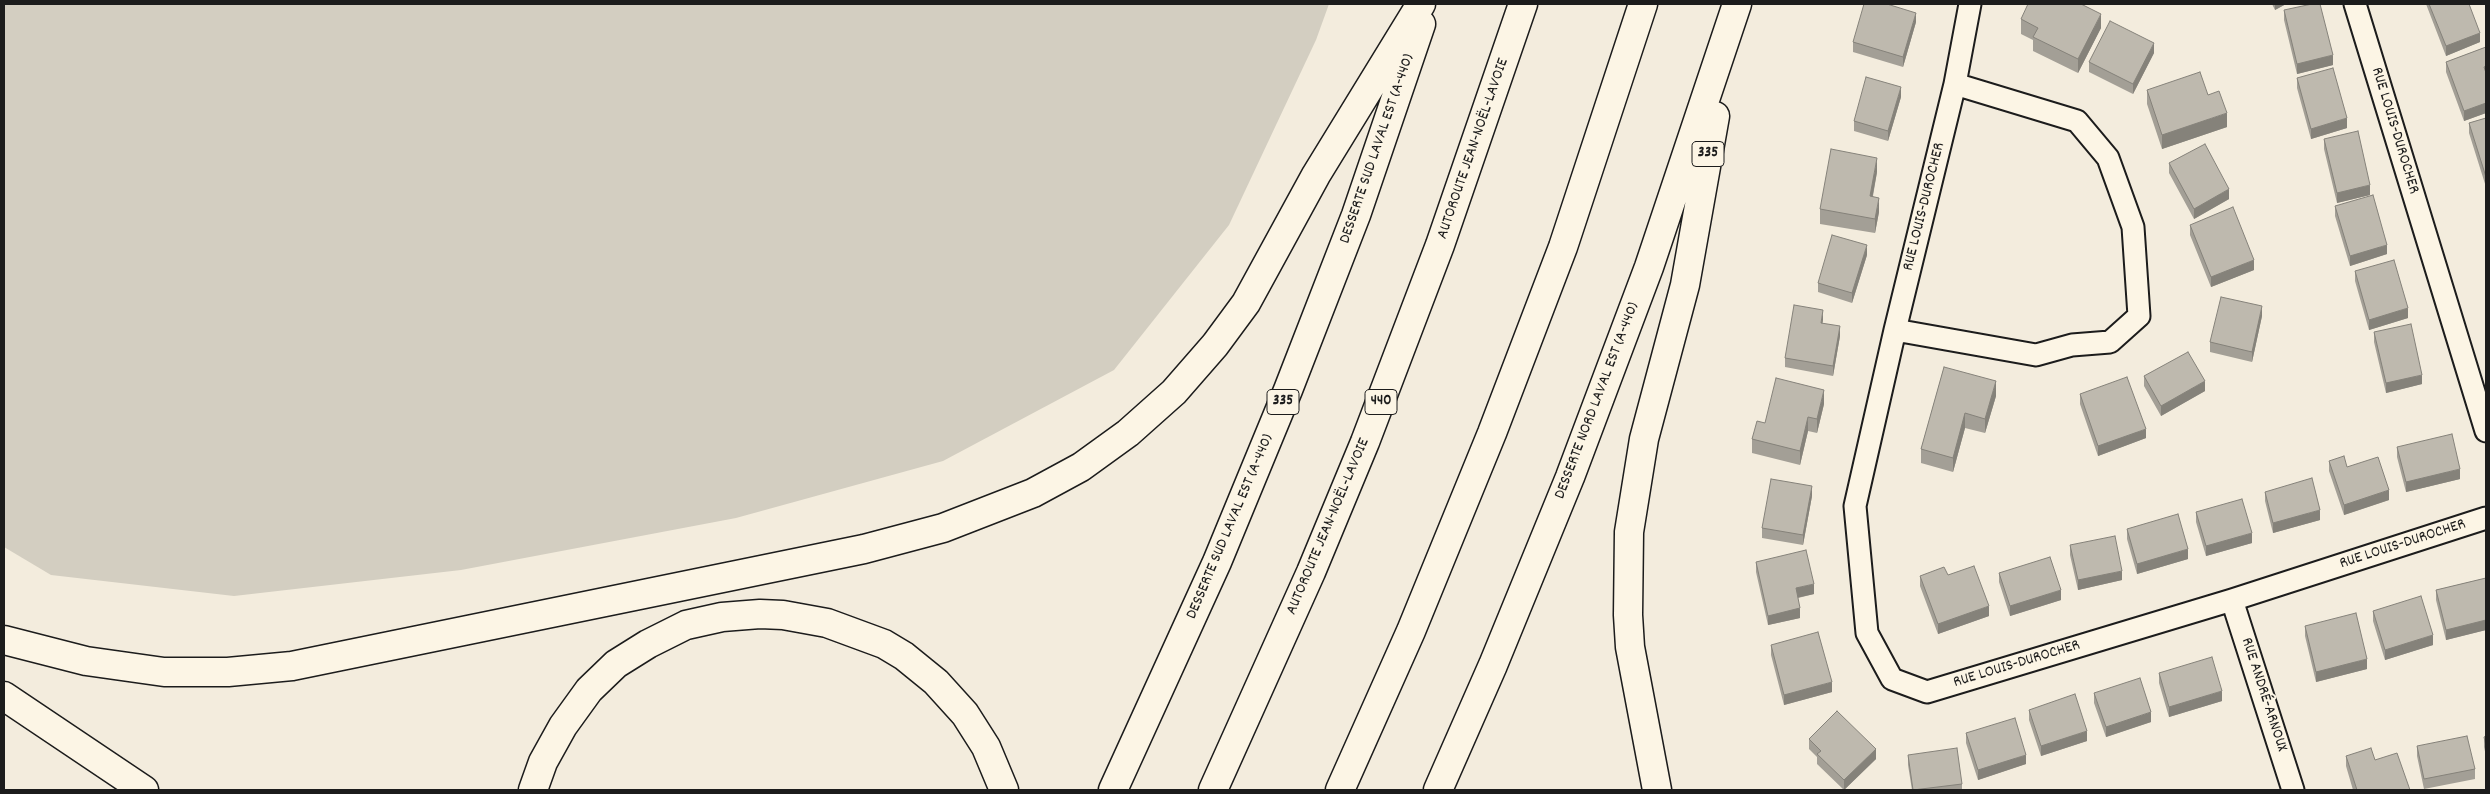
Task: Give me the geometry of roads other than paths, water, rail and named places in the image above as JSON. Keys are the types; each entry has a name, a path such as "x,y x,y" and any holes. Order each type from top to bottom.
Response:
{"highway":[{"path":"4,640 86,661 164,672 228,672 292,666 864,549 943,528 1033,493 1081,467 1128,433 1174,392 1215,346 1261,278 1316,175 1421,4"},
{"name":"DESSERTE SUD LAVAL EST (A-440)","path":"1113,790 1210,578 1285,399 1356,215 1428,4"},
{"name":"AUTOROUTE JEAN-NOËL-LAVOIE","path":"1213,790 1308,580 1366,442 1440,245 1523,4"},
{"path":"1340,790 1411,631 1496,424 1576,211 1644,4"},
{"name":"DESSERTE NORD LAVAL EST (A-440)","path":"1438,790 1493,665 1570,476 1649,268 1734,14"},
{"name":"335","path":"1657,790 1630,648 1628,615 1629,532 1644,439 1685,285 1734,14"},
{"path":"533,790 543,762 562,726 589,690 616,664 648,644 686,625 722,617 760,614 805,618 848,629 884,644 916,664 952,698 970,722 989,753 1004,790"},
{"path":"4,696 144,790"}],"street":[{"name":"RUE LOUIS-DUROCHER","path":"1970,4 1955,84 1895,330 1855,506 1867,633 1892,679 1927,692 2232,600 2486,518"},
{"name":"RUE LOUIS-DUROCHER","path":"2355,4 2486,430"},
{"path":"1895,330 2036,355 2072,345 2110,342 2139,316 2133,227 2108,158 2077,121 1955,84"},
{"name":"RUE ANDRÉ-ARNOUX","path":"2232,600 2293,790"}]}
